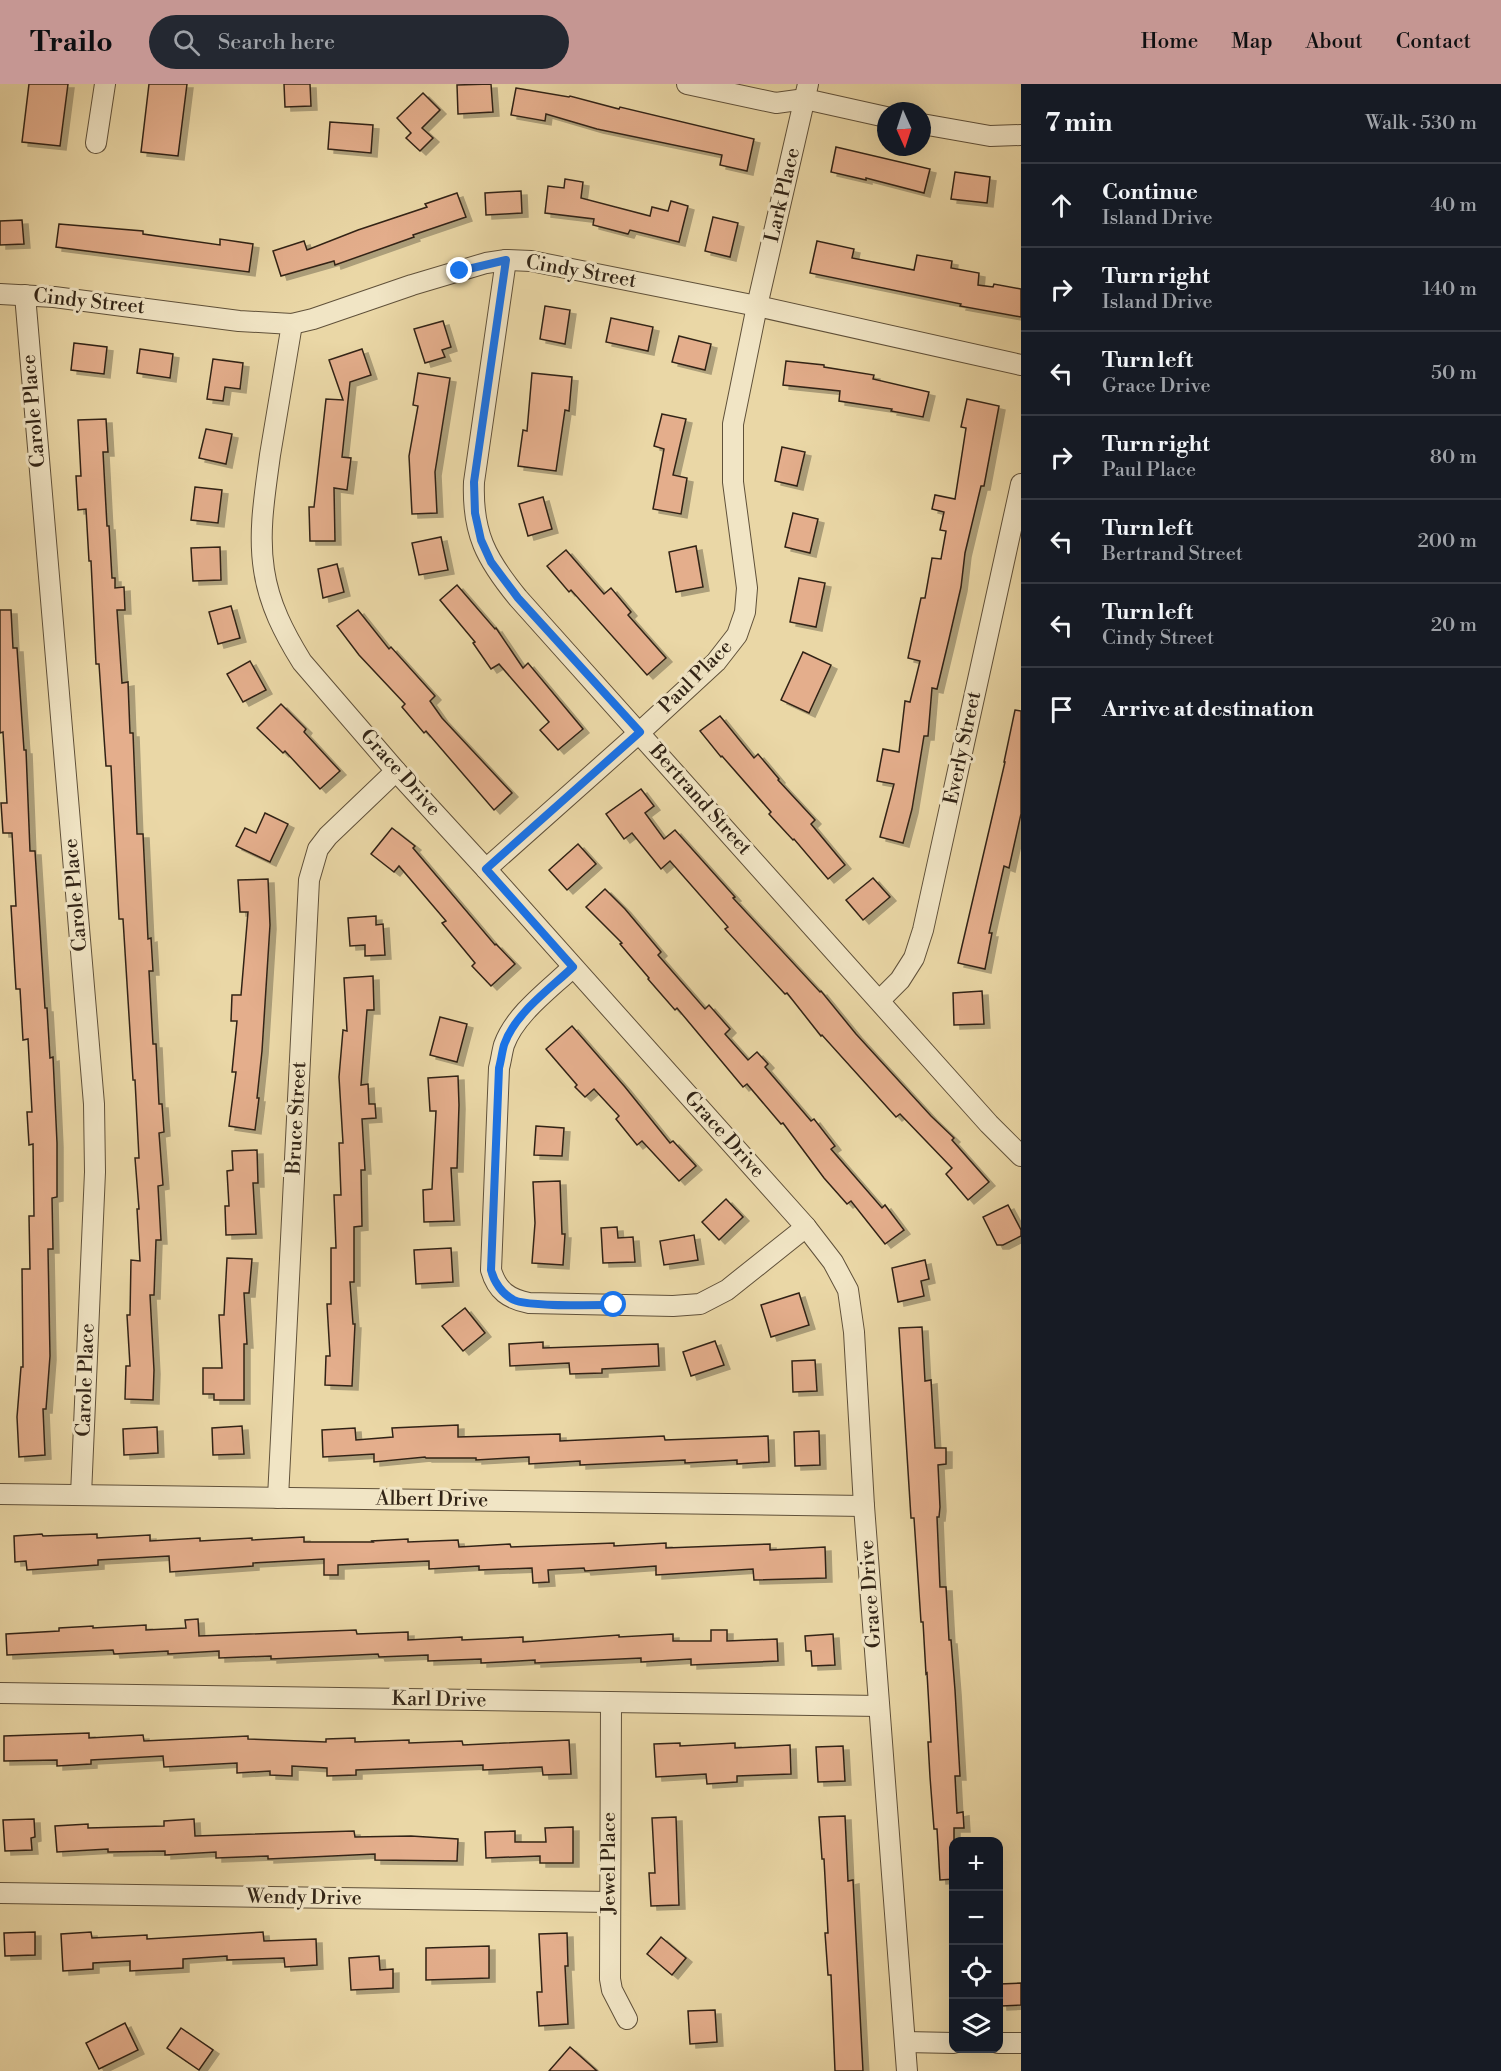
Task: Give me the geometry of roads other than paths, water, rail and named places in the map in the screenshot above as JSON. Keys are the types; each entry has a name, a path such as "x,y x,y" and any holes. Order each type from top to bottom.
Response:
{"street":[{"path":"96,143 105,84"},
{"path":"687,84 776,103 807,92 877,114"},
{"name":"Lark Place","path":"757,306 807,92"},
{"path":"931,126 990,136 1021,135"},
{"name":"Cindy Street","path":"0,294 63,298 248,322 292,324 460,271 506,260 531,261 757,306 1021,365"},
{"name":"Bertrand Street","path":"506,260 474,482 474,506 481,540 491,562 504,580 989,1124 1021,1156"},
{"name":"Carole Place","path":"25,295 94,1104 95,1172 81,1495"},
{"name":"Paul Place","path":"486,869 716,662 737,636 745,612 747,588 733,482 732,452 735,415 757,306"},
{"name":"Grace Drive","path":"292,324 265,491 262,546 268,591 282,629 302,662 396,771 806,1227 833,1262 848,1290 854,1332 864,1506 907,2071"},
{"name":"Everly Street","path":"880,1000 900,980 914,958 923,930 1021,484"},
{"name":"Bruce Street","path":"278,1498 309,880 318,849 328,836 396,771"},
{"path":"573,967 512,1029 504,1046 499,1068 491,1270 494,1280 503,1292 514,1300 530,1303 673,1306 700,1304 727,1290 806,1227"},
{"name":"Albert Drive","path":"0,1494 864,1506"},
{"name":"Karl Drive","path":"0,1693 879,1706"},
{"name":"Jewel Place","path":"611,1703 610,1979 612,1990 627,2019"},
{"name":"Wendy Drive","path":"0,1893 609,1902"},
{"path":"904,2042 949,2043"},
{"path":"1003,2043 1021,2043"}]}
